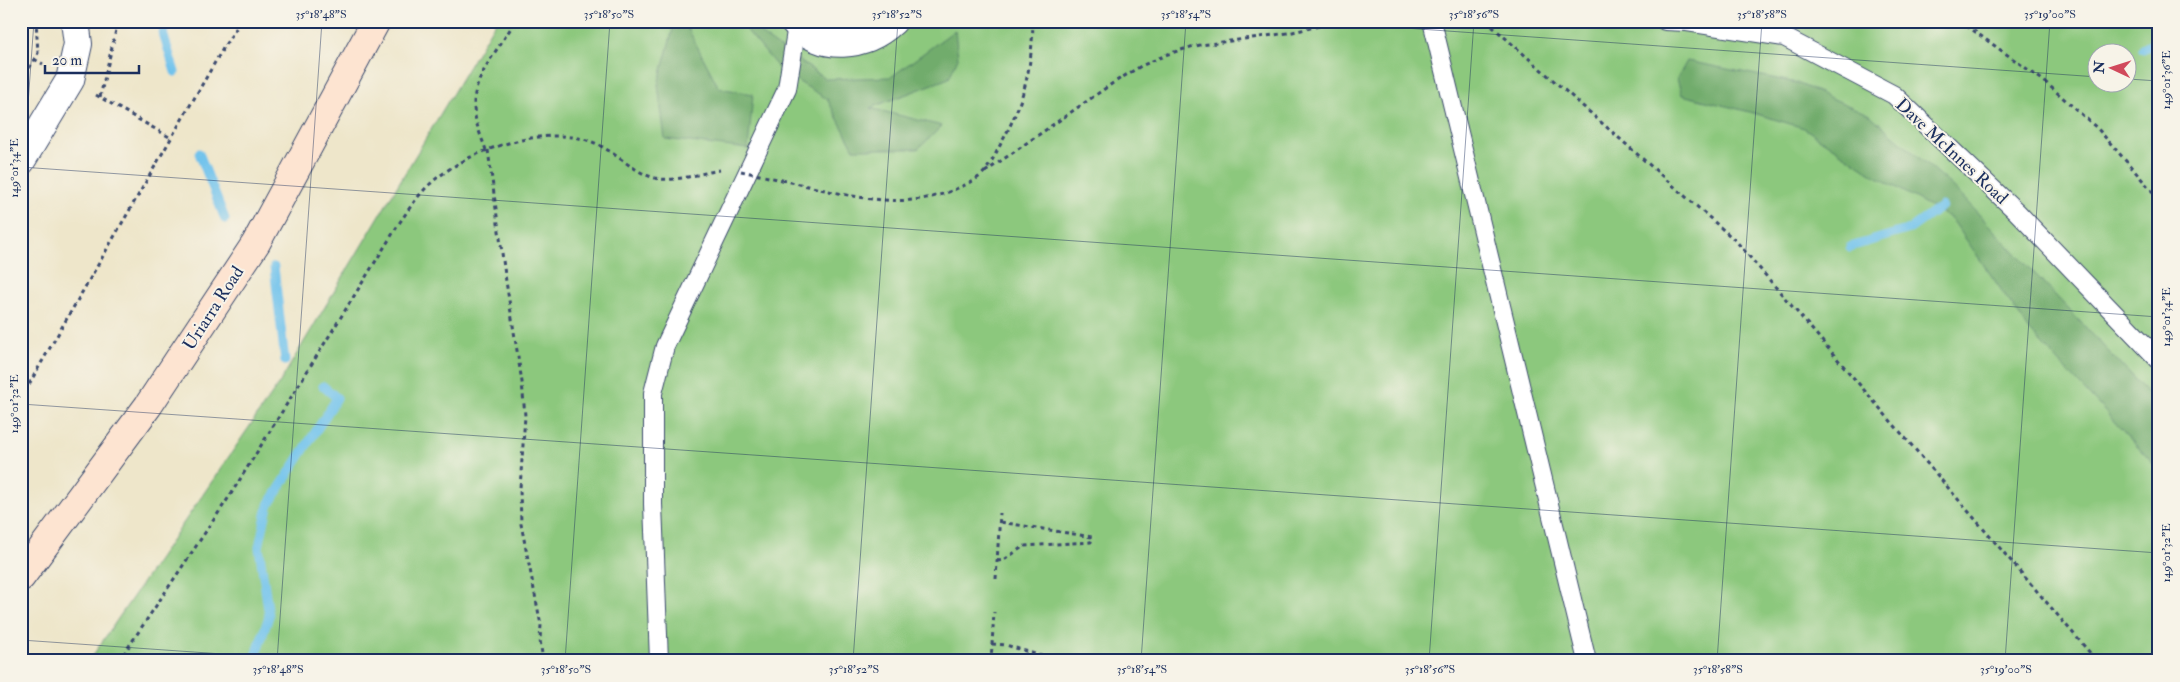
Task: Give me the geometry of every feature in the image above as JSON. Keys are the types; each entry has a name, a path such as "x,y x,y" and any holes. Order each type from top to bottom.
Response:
{"street":[{"path":"21,161 70,80 78,44 75,21"},
{"name":"Uriarra Road","path":"21,577 148,406 256,243 376,21"},
{"path":"795,23 815,37 837,43 860,41 880,32 893,21"}],"lane":[{"path":"1432,21 1587,661"},
{"name":"Dave McInnes Road","path":"1665,21 1687,22 1784,38 1894,95 2017,212 2159,360"},
{"path":"659,661 653,504 653,393 665,346 787,89 795,23"}],"path":[{"path":"21,82 38,53 36,21"},
{"path":"100,97 116,30 114,21"},
{"path":"21,398 225,45 241,21"},
{"path":"515,21 486,67 474,103 475,117 487,150 522,382 525,416 520,488 521,524 541,625 540,640 543,661"},
{"path":"985,172 1016,115 1024,92 1028,76 1033,21"},
{"path":"734,171 882,201 912,201 944,195 968,184 1113,83 1141,66 1168,54 1194,46 1288,33 1342,21"},
{"path":"1486,21 1736,241 2097,661"},
{"path":"1960,21 2044,81 2098,129 2159,199"},
{"path":"34,59 172,138"},
{"path":"119,661 229,496 404,217 431,183 461,162 487,150 521,140 567,137 590,142 642,172 659,178 680,179 726,171"},
{"path":"996,579 1000,513"},
{"path":"997,561 1004,560 1024,546 1091,542 1092,537 1000,522"},
{"path":"991,661 994,612"},
{"path":"992,644 1006,645 1051,658 1051,661"},
{"path":"2084,661 2092,654"}],"green space":[{"path":"496,21 2159,21 2159,661 89,661 280,382"},
{"path":"675,21 684,21 719,88 753,94 748,149 665,139 658,85"},
{"path":"739,21 750,21 763,36 826,79 891,77 955,30 958,58 949,78 870,108 942,126 918,149 854,149 827,99 781,71"},
{"path":"1687,61 1797,83 1870,115 1953,187 2159,405 2159,470 2030,331 1951,218 1874,175 1804,128 1682,95 1677,79"}],"waterway":[{"path":"167,21 163,33 175,72"},
{"path":"2143,49 2159,40"},
{"path":"199,153 225,219"},
{"path":"1850,247 1910,229 1942,206"},
{"path":"274,267 285,361"},
{"path":"254,661 269,616 259,547 268,506 337,398 323,386"}]}
